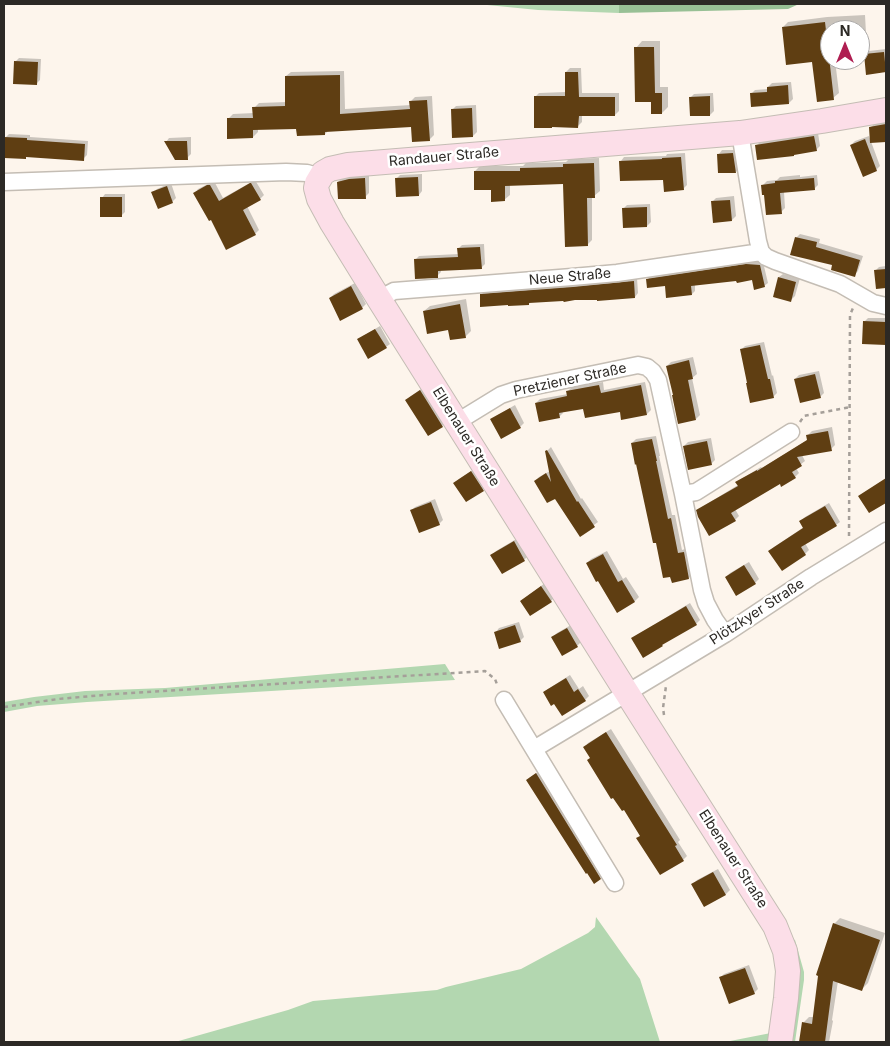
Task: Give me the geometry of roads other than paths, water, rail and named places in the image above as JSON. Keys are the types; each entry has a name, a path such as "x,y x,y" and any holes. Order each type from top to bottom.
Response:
{"street":[{"name":"Randauer Straße","path":"320,177 330,169 348,165 740,133 886,110"},
{"path":"740,133 761,252 775,262 840,284 872,303 886,306"},
{"path":"4,182 286,172 307,173 320,177"},
{"name":"Elbenauer Straße","path":"320,177 316,188 319,199 379,299 775,926 785,951 788,971 780,1042"},
{"name":"Neue Straße","path":"379,299 394,291 599,274 761,252"},
{"name":"Pretziener Straße","path":"457,422 501,395 516,390 638,365 647,367 658,380 702,590 706,603 725,634"},
{"path":"683,494 696,492 791,432"},
{"name":"Plötzkyer Straße","path":"627,693 725,634 886,530"},
{"path":"534,749 627,693"},
{"path":"504,700 615,883"}]}
